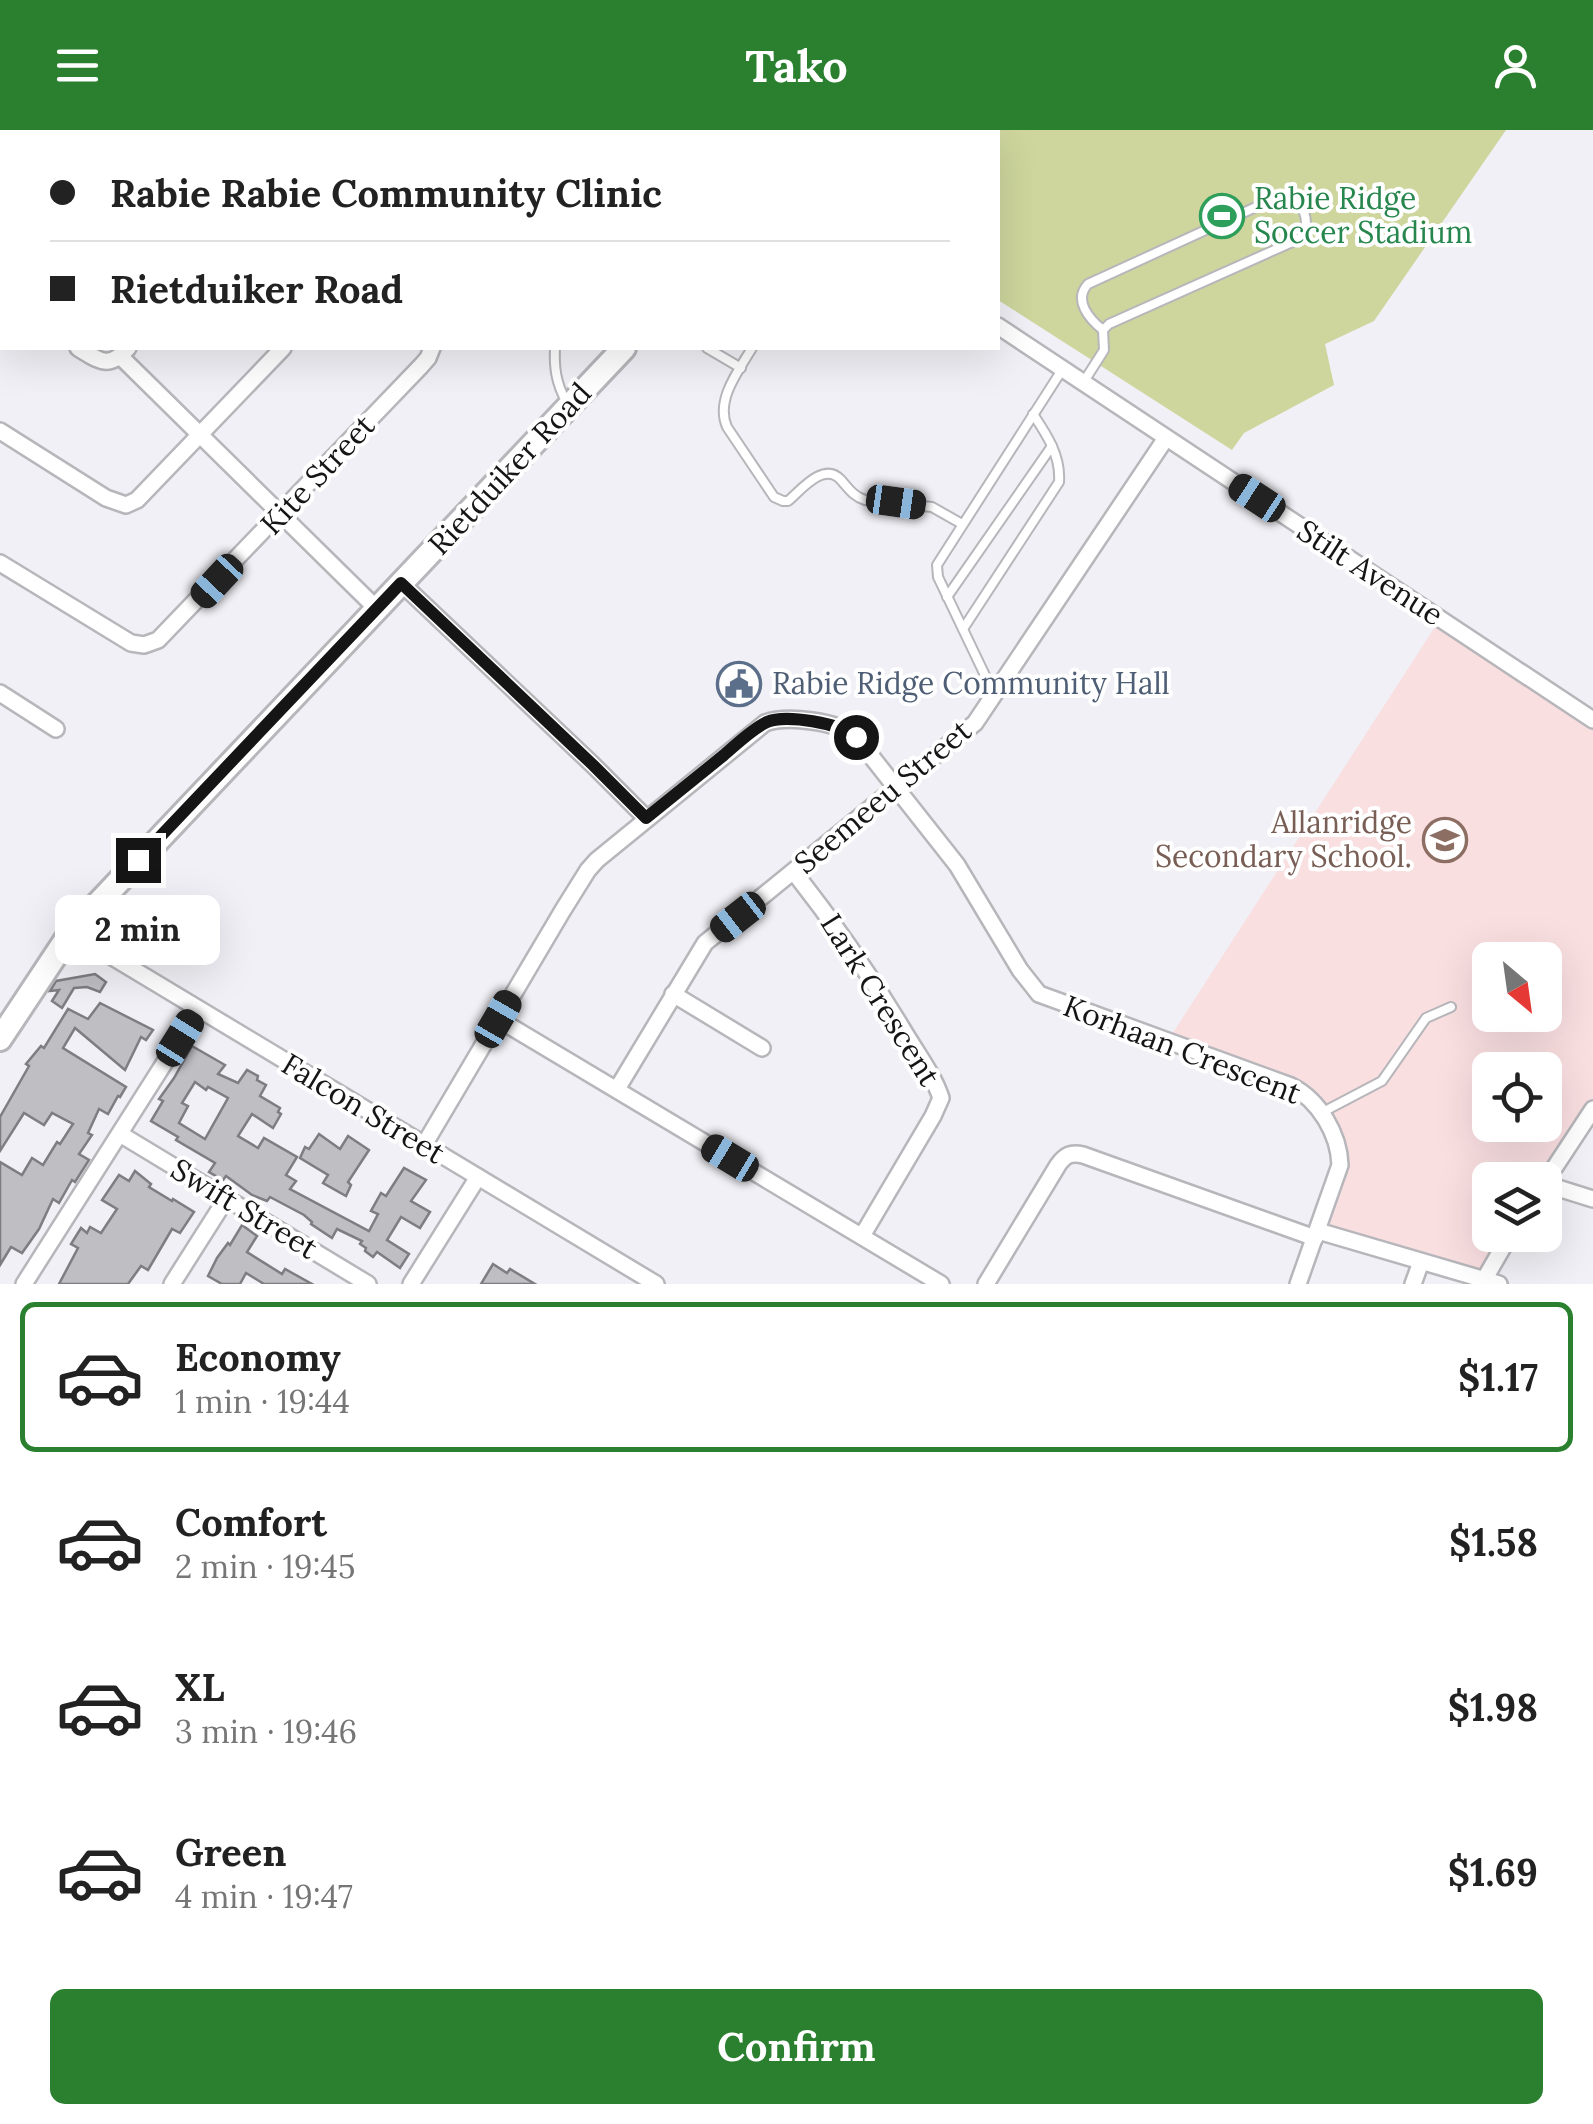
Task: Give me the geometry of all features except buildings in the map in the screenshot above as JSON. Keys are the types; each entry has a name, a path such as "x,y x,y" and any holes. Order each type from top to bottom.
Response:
{"street":[{"name":"Stilt Avenue","path":"1000,327 1593,720"},
{"path":"81,350 102,362 111,362 124,352 199,434 377,608"},
{"path":"0,431 106,498 126,505 137,500 281,350"},
{"name":"Kite Street","path":"0,564 126,640 144,645 164,636 421,366 431,350"},
{"name":"Rietduiker Road","path":"0,1039 71,932 622,350"},
{"name":"Seemeeu Street","path":"616,1089 705,944 975,723 1166,438"},
{"path":"401,583 646,818"},
{"path":"0,692 56,729"},
{"name":"Korhaan Crescent","path":"424,1145 588,870 646,818 771,720 834,725 850,732 957,864 1020,970 1039,994 1291,1086 1311,1098 1333,1135 1340,1160 1298,1284"},
{"name":"Lark Crescent","path":"794,872 854,951 941,1098 862,1236"},
{"name":"Falcon Street","path":"71,932 656,1284"},
{"path":"674,994 762,1048"},
{"path":"24,1284 198,1010"},
{"path":"498,1019 942,1284"},
{"path":"1559,1162 1593,1109"},
{"name":"Swift Street","path":"120,1134 368,1284"},
{"path":"986,1284 1058,1165 1071,1154 1083,1154 1317,1234 1492,1282 1503,1252"},
{"path":"411,1284 478,1177"},
{"path":"1562,1188 1593,1198"},
{"path":"172,1284 226,1199"},
{"path":"1413,1284 1420,1262"}],"lane":[{"path":"1084,383 1104,350 1103,330 1084,311 1083,290 1088,284 1282,195 1292,196 1298,202 1306,227 1305,234 1298,239 1103,330"},
{"path":"556,350 554,366 559,388 569,406"},
{"path":"710,350 741,368"},
{"path":"751,350 724,399 723,418 774,497 788,501 809,482 832,473 861,499 932,507 962,524"},
{"path":"995,696 938,577 937,564 1062,369"},
{"path":"963,629 1059,482 1060,470 1052,446 1033,414"},
{"path":"947,597 1052,446"},
{"path":"1322,1113 1382,1081 1426,1018 1450,1006"}],"shaded area":[{"name":"Allanridge Secondary School.","path":"1440,619 1593,720 1593,1114 1558,1162 1472,1162 1472,1252 1502,1252 1484,1280 1318,1231 1340,1156 1303,1092 1167,1042"}],"green space":[{"name":"Rabie Ridge Soccer Stadium","path":"1000,130 1506,130 1374,321 1325,344 1334,385 1244,433 1232,450 1000,301"}],"place":[{"name":"Rabie Ridge Soccer Stadium","path":"1222,216"},
{"name":"Rabie Ridge Community Hall","path":"739,684"},
{"name":"Allanridge Secondary School.","path":"1445,840"}],"route":[{"path":"138,860 401,583 646,818 771,720 834,725 856,737"}]}
